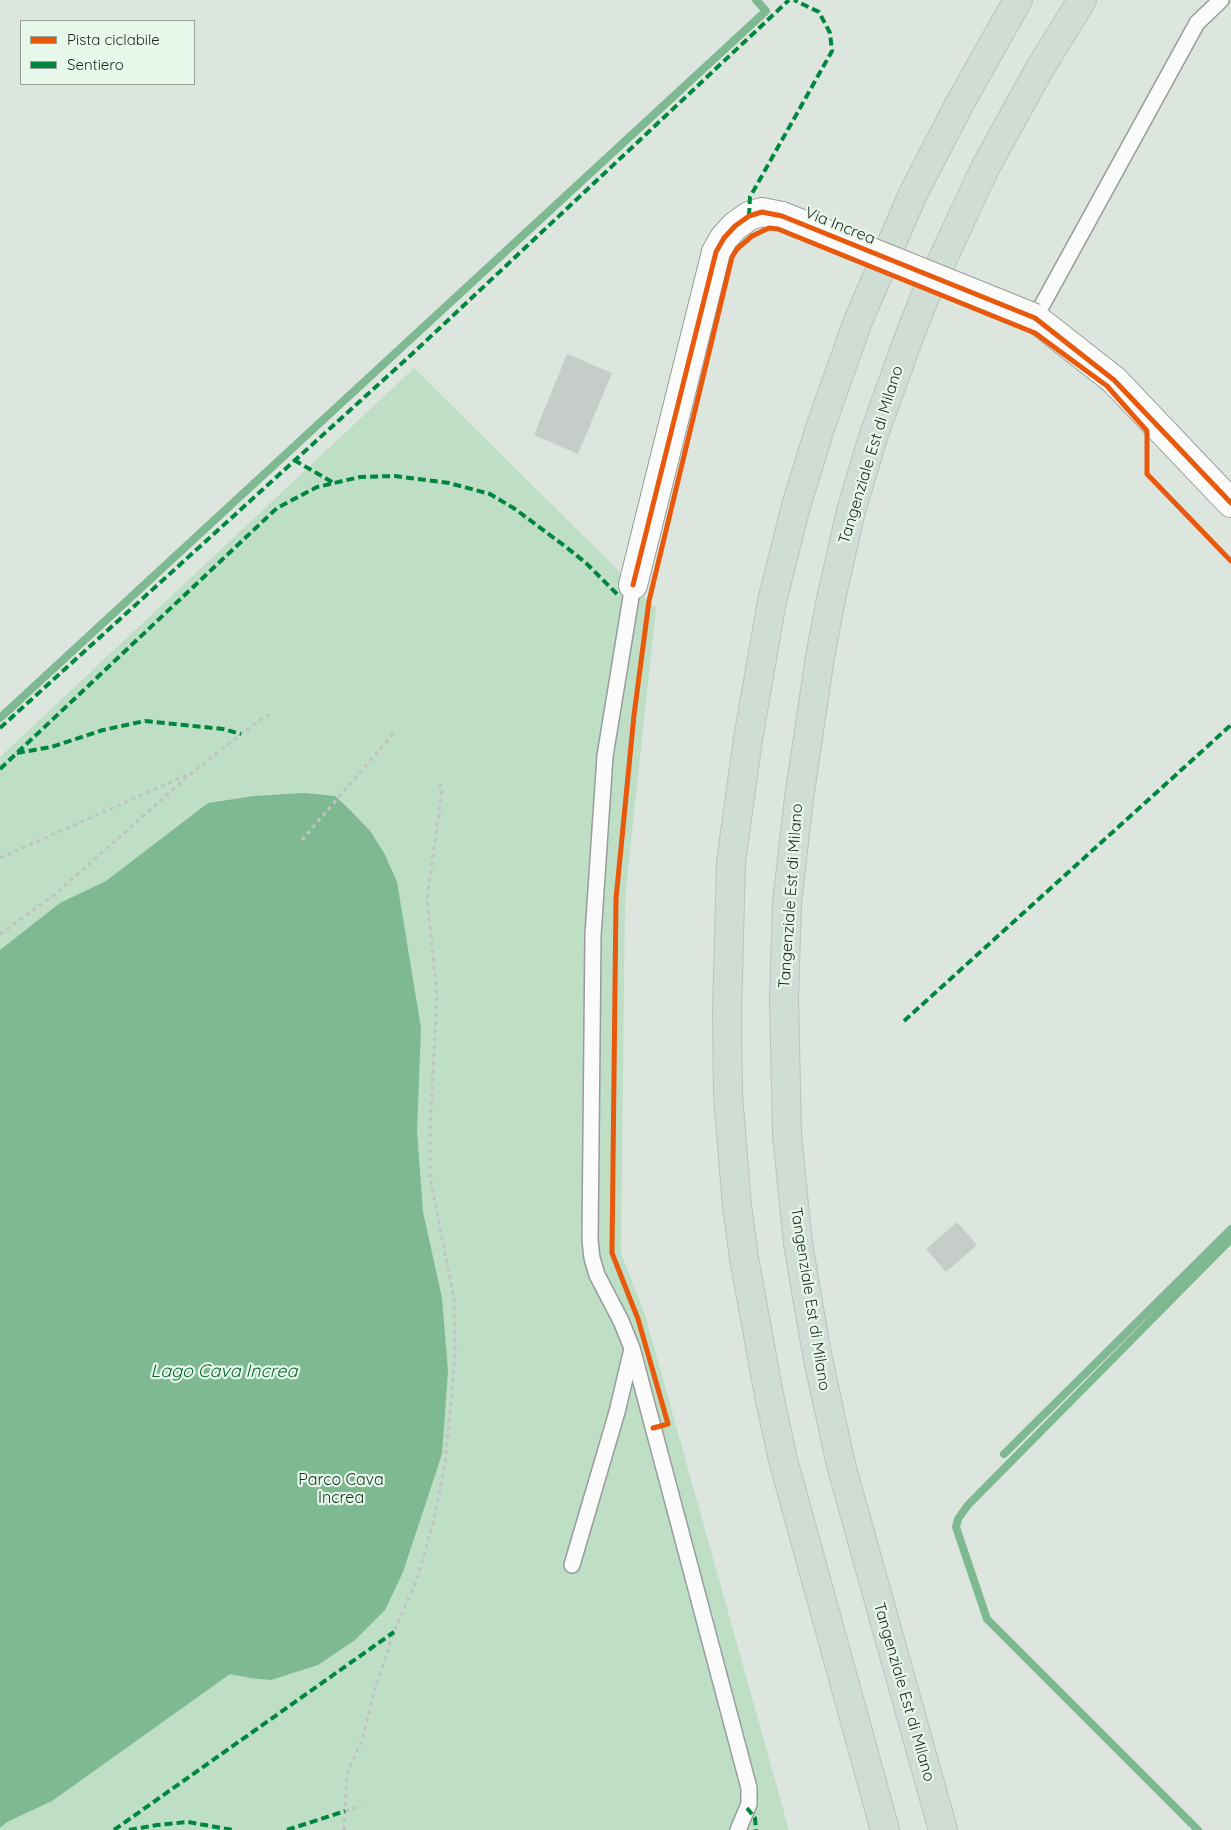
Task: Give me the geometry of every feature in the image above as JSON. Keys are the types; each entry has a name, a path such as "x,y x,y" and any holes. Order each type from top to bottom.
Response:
{"highway":[{"path":"885,1830 783,1460 755,1326 744,1258 737,1206 728,1095 727,1013 732,862 749,730 772,601 796,506 820,428 858,321 909,202 960,103 1018,0"},
{"name":"Tangenziale Est di Milano","path":"943,1830 841,1464 818,1359 801,1261 787,1135 784,1068 784,989 790,870 817,676 830,599 851,511 873,437 919,312 981,176 1039,70 1082,0"}],"street":[{"name":"Via Increa","path":"633,585 716,252 724,238 735,226 749,216 762,212 782,216 1035,318 1114,380 1231,503"}],"lane":[{"path":"1035,318 1197,23 1221,0"},
{"path":"633,585 605,756 593,925 590,1240 592,1258 597,1275 632,1348 749,1788 749,1804 738,1830"},
{"path":"572,1565 617,1412 632,1348"}],"path":[{"path":"0,934 54,895 194,771 271,713"},
{"path":"302,840 393,734"},
{"path":"0,858 194,771"},
{"path":"344,1830 347,1774 362,1740 377,1681 394,1632 417,1579 433,1523 445,1464 453,1382 455,1350 454,1299 430,1178 430,1131 437,995 427,898 442,791 440,783"},
{"path":"345,1811 361,1806"}],"green space":[{"name":"Parco Cava Increa","path":"414,368 656,608 625,898 621,1253 645,1315 789,1830 0,1830 0,757"}],"water":[{"name":"Lago Cava Increa","path":"305,793 335,796 349,809 371,832 385,855 397,882 421,1028 417,1131 423,1212 442,1298 448,1371 442,1454 403,1572 385,1610 355,1640 318,1665 271,1680 230,1674 52,1801 7,1822 0,1828 0,950 60,903 106,881 208,803 254,796"}],"building":[{"path":"567,354 612,373 578,454 534,435"},
{"path":"957,1222 977,1245 946,1272 926,1249"}],"waterway":[{"path":"0,718 766,11 756,0"},
{"path":"1004,1454 1231,1229"},
{"path":"1198,1830 987,1619 956,1527 958,1519 968,1505 1231,1239"}],"marked path":[{"path":"0,728 412,354 789,0"},
{"path":"749,216 750,197 832,51 830,33 819,12 794,0"},
{"path":"294,460 334,483"},
{"path":"0,769 277,508 317,487 360,477 395,476 449,483 490,494 515,509 566,547 586,563 619,596"},
{"path":"17,753 51,747 103,730 145,721 223,729 241,734"},
{"path":"904,1021 1231,725"},
{"path":"114,1830 394,1632"},
{"path":"747,1808 755,1818 756,1830"},
{"path":"287,1830 345,1811"},
{"path":"129,1830 188,1822 233,1830"}],"cycle path":[{"path":"633,585 716,252 724,238 735,226 749,216 762,212 782,216 1035,318 1114,380 1231,503"},
{"path":"653,1428 668,1424 638,1319 612,1253 616,899 634,715 649,601 732,257 737,249 752,236 769,228 778,229 1035,333 1107,386 1147,431 1147,474 1231,561"}]}
